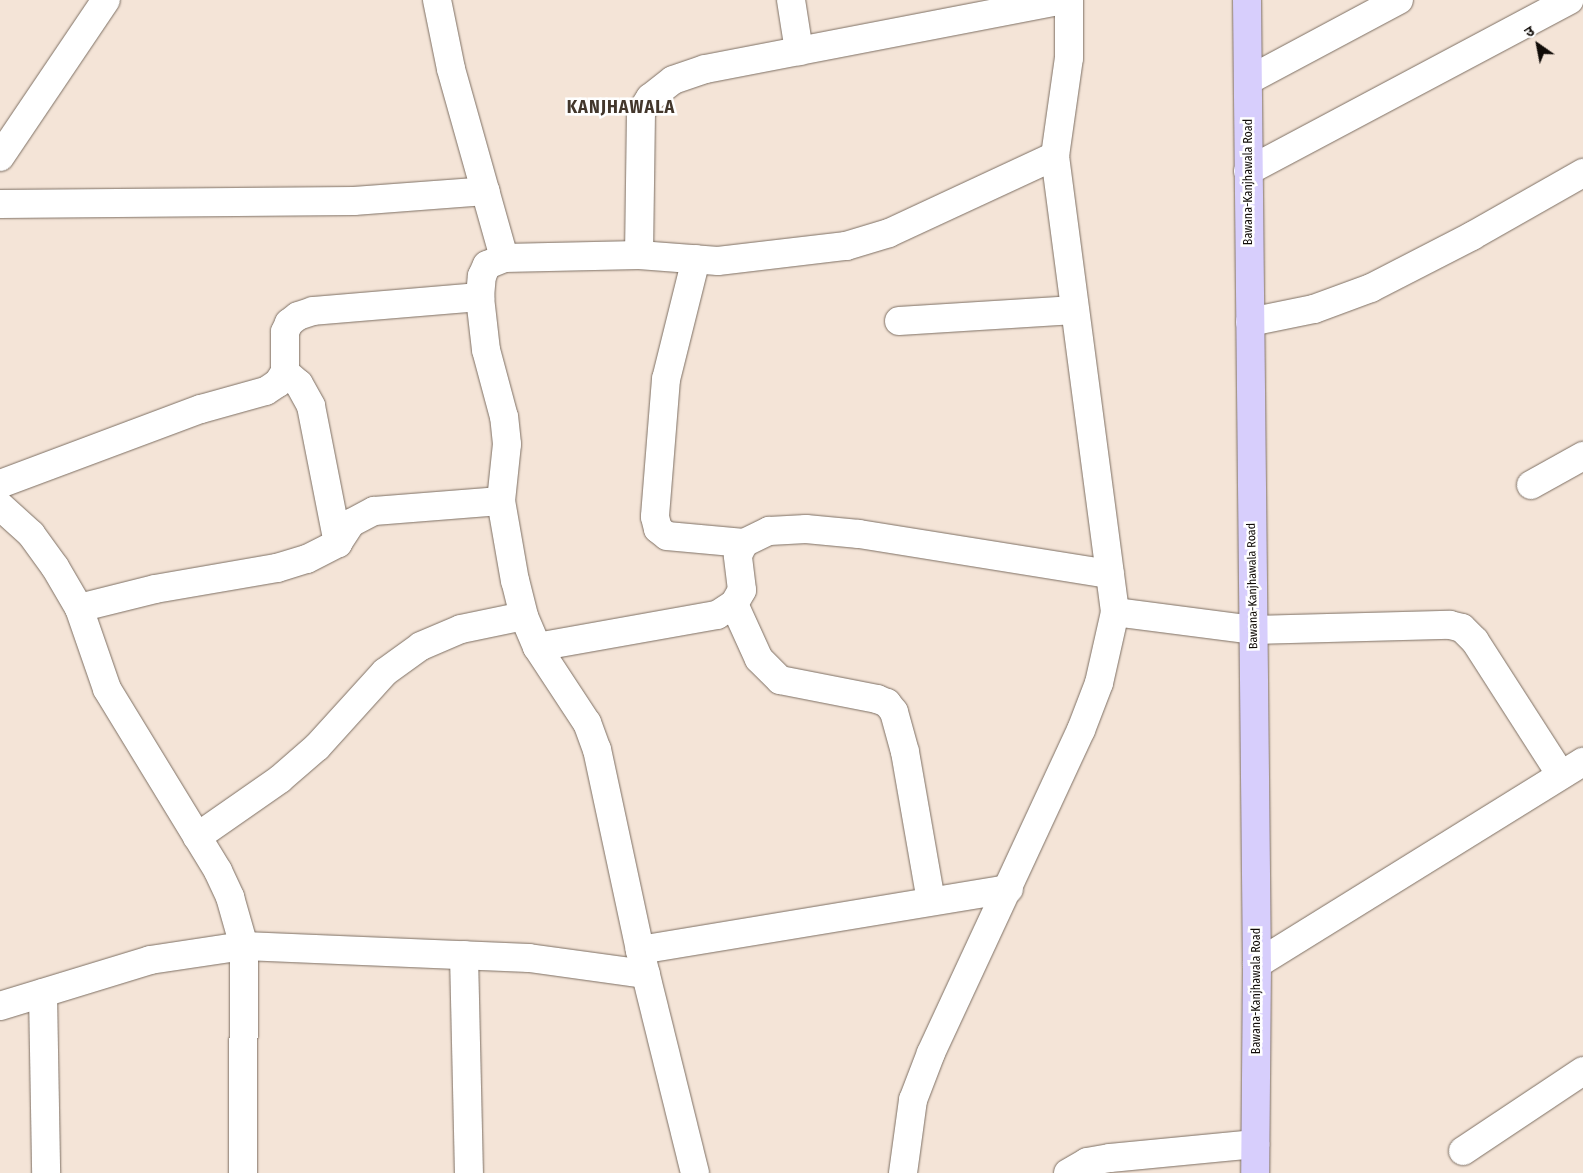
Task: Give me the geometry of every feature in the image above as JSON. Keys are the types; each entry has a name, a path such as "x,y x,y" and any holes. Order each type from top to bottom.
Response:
{"main road":[{"name":"Bawana-Kanjhawala Road","path":"1247,0 1258,964 1255,1173"}],"street":[{"path":"0,158 106,0"},
{"path":"437,0 451,68 504,258"},
{"path":"791,0 799,51"},
{"path":"639,255 639,126 641,112 650,98 684,75 1065,0"},
{"path":"903,1173 913,1100 931,1053 1009,889 1045,803 1081,730 1099,683 1115,612 1055,156 1069,58 1069,0"},
{"path":"1249,80 1399,0"},
{"path":"1248,171 1569,0"},
{"path":"695,1173 643,962 597,750 587,723 537,647 524,616 501,501 507,444 504,417 486,350 480,297 487,265 504,258 639,255 718,261 846,246 888,233 1055,156"},
{"path":"1250,322 1314,309 1371,288 1472,236 1583,173"},
{"path":"0,204 354,201 486,191"},
{"path":"696,259 666,379 655,517 658,529 667,536 744,543 769,531 806,529 859,534 1110,574"},
{"path":"0,484 201,409 266,391 278,383 285,372 285,332 289,323 298,316 313,311 480,297"},
{"path":"899,321 1075,310"},
{"path":"285,372 299,384 312,406 338,543"},
{"path":"1531,485 1583,456"},
{"path":"79,608 155,588 277,568 307,559 338,543 352,523 374,511 501,501"},
{"path":"0,506 31,534 55,567 79,608 108,690 197,836 230,897 244,946 244,1173"},
{"path":"537,647 688,623 717,615 734,604 742,590 738,555 744,543"},
{"path":"734,604 759,659 780,680 877,699 887,703 894,712 907,760 931,901"},
{"path":"1115,612 1253,630 1450,625 1462,628 1475,641 1572,769 1258,964"},
{"path":"197,836 280,779 330,734 385,672 421,646 461,630 524,616"},
{"path":"0,1006 150,960 244,946 643,962 931,901 1009,889"},
{"path":"464,955 469,1173"},
{"path":"43,993 46,1173"},
{"path":"1462,1151 1583,1070"},
{"path":"1068,1173 1087,1162 1110,1158 1255,1144"}],"district":[{"name":"KANJHAWALA","path":"621,107"}]}
